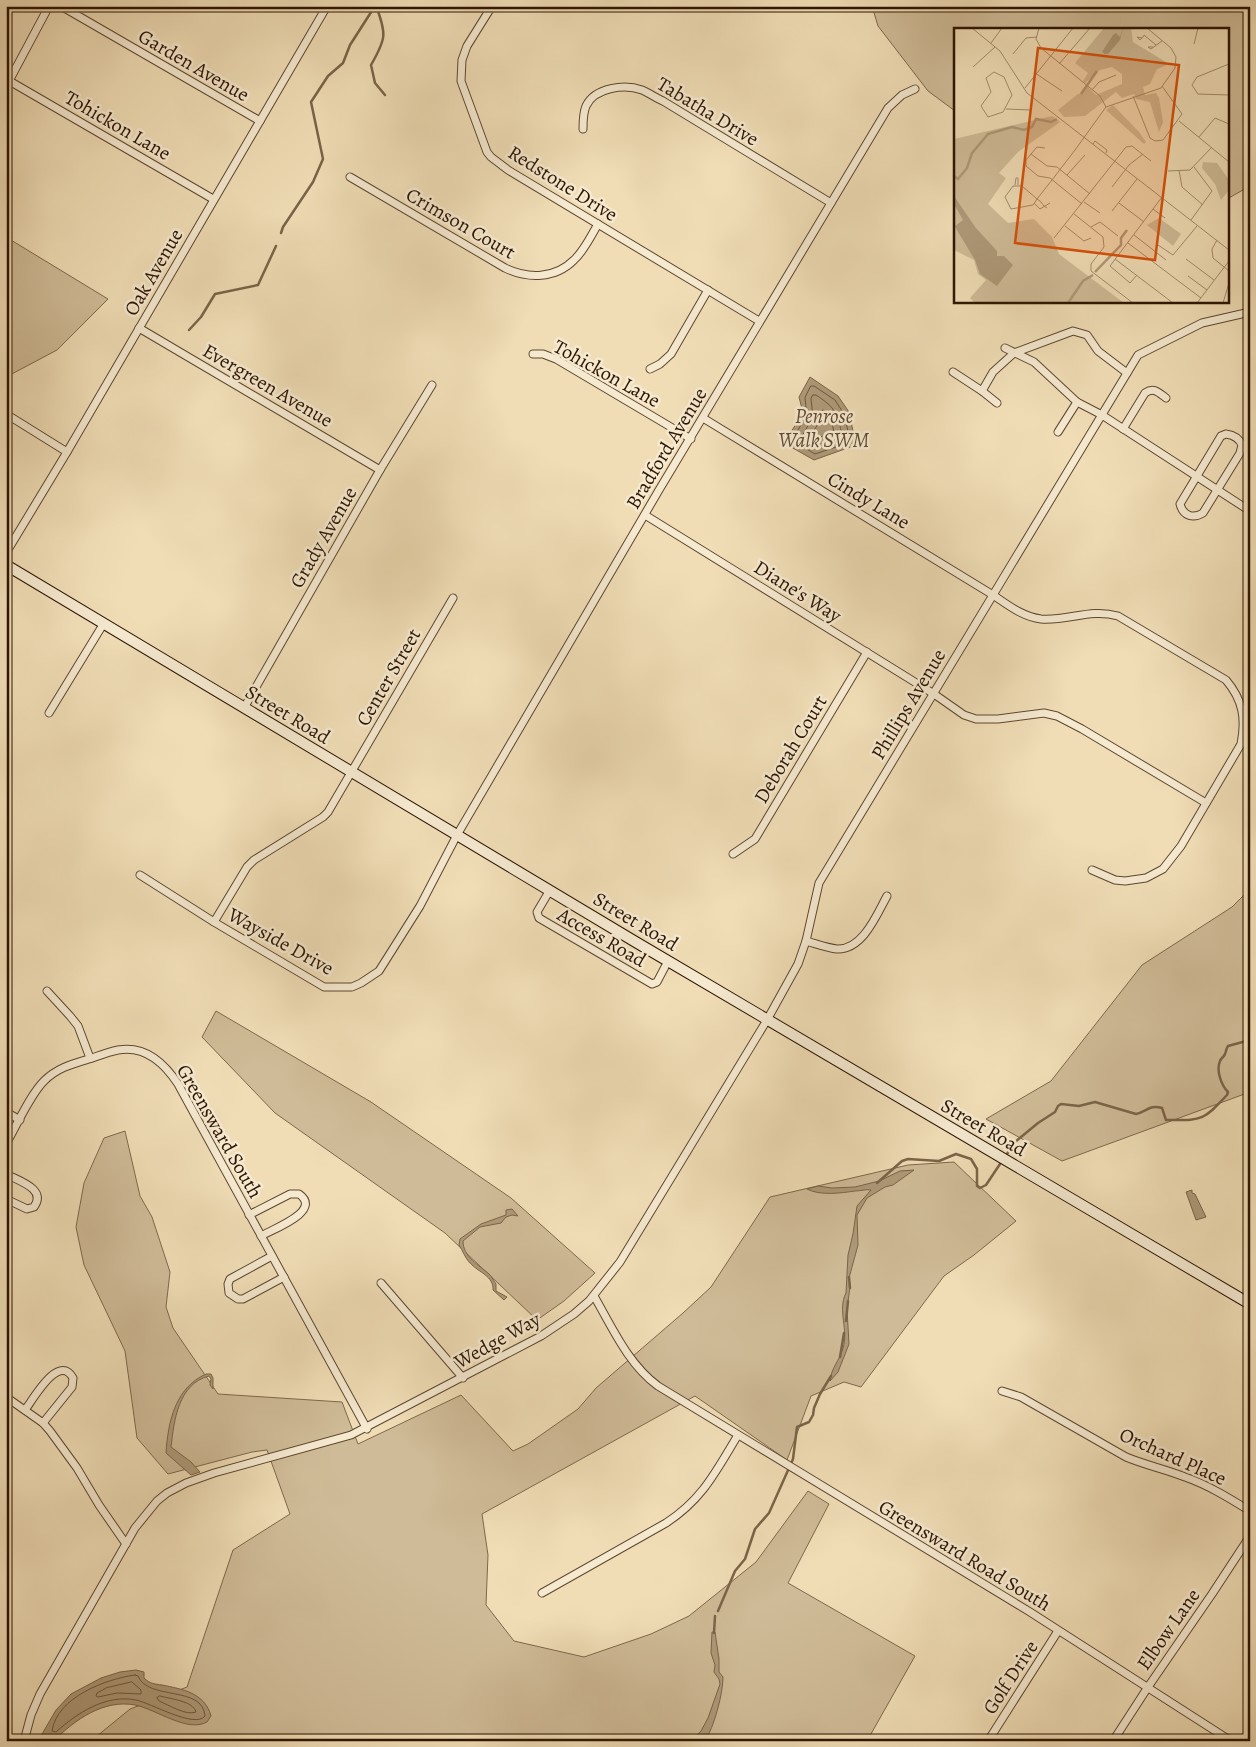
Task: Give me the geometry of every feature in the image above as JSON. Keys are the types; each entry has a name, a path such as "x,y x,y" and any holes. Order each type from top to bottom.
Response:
{"main road":[{"name":"Street Road","path":"6,565 767,1020 1250,1304"}],"street":[{"path":"8,80 49,6"},
{"name":"Garden Avenue","path":"61,6 260,121"},
{"name":"Oak Avenue","path":"6,553 327,6"},
{"name":"Redstone Drive","path":"492,6 467,46 462,60 461,73 463,88 491,157 508,170 759,321"},
{"name":"Tohickon Lane","path":"8,80 214,199"},
{"name":"Tabatha Drive","path":"583,129 583,116 586,105 594,96 612,89 632,88 642,90 831,203"},
{"name":"Bradford Avenue","path":"457,835 759,321 888,108 902,94 915,89"},
{"name":"Crimson Court","path":"350,177 505,268 522,275 544,275 567,266 580,254 598,224"},
{"path":"650,369 660,364 671,354 708,290"},
{"name":"Phillips Avenue","path":"767,1020 798,964 806,941 819,883 1138,355 1202,323 1250,312"},
{"name":"Evergreen Avenue","path":"139,328 380,470"},
{"path":"982,391 994,372 1014,352 1073,331 1088,335 1098,350 1128,373"},
{"path":"1005,348 1034,362 1077,402 1102,415 1250,511"},
{"name":"Tohickon Lane","path":"533,354 543,354 556,359 691,439"},
{"path":"953,372 997,403"},
{"name":"Grady Avenue","path":"244,708 380,470 432,385"},
{"path":"1123,429 1145,393 1149,390 1155,390 1166,398"},
{"path":"1058,432 1077,402"},
{"path":"6,414 67,452"},
{"name":"Cindy Lane","path":"703,418 1015,610 1040,619 1096,612 1106,612 1118,616 1226,680 1246,711"},
{"path":"1226,434 1232,435 1239,440 1242,446 1240,453 1217,490 1203,513 1191,517 1182,510 1180,504 1221,436 1226,434"},
{"name":"Diane's Way","path":"645,515 934,694 964,715 976,719 998,719 1044,713 1057,716 1206,803"},
{"name":"Center Street","path":"214,922 250,863 328,812 453,598"},
{"path":"49,713 104,623"},
{"name":"Deborah Court","path":"733,854 755,839 867,652"},
{"path":"1092,870 1115,880 1125,881 1146,878 1164,869 1181,846 1241,744 1246,711"},
{"name":"Wayside Drive","path":"140,874 214,922 324,987 352,987 379,971 385,964 420,906 457,835"},
{"name":"Access Road","path":"550,890 538,912 538,918 652,984 657,982 668,961"},
{"path":"806,941 828,948 840,949 852,945 862,937 887,896"},
{"path":"47,991 78,1026 90,1058"},
{"name":"Wedge Way","path":"24,1741 31,1714 40,1694 135,1528 154,1504 167,1493 186,1483 214,1473 334,1441 367,1428 541,1336 574,1314 594,1296 620,1262 753,1040 767,1020"},
{"name":"Greensward South","path":"7,1142 39,1087 51,1075 70,1064 119,1050 128,1049 149,1054 165,1066 178,1084 261,1236"},
{"path":"6,1112 20,1120"},
{"path":"6,1174 33,1188 38,1194 38,1198 34,1206 27,1209 6,1198"},
{"path":"249,1215 290,1194 299,1194 305,1200 306,1206 302,1214 261,1236 367,1428"},
{"path":"272,1256 230,1279 228,1284 229,1293 233,1297 242,1299 284,1277"},
{"path":"381,1283 463,1378"},
{"name":"Greensward Road South","path":"594,1296 627,1353 643,1373 658,1386 1058,1631 1231,1741"},
{"path":"25,1410 54,1372 58,1370 67,1371 73,1378 72,1387 43,1423"},
{"name":"Orchard Place","path":"1002,1391 1021,1397 1126,1457 1195,1481 1250,1511"},
{"path":"6,1398 43,1423 50,1431 77,1468 126,1544"},
{"path":"542,1593 681,1514 694,1502 738,1435"},
{"name":"Elbow Lane","path":"1113,1741 1250,1536"},
{"name":"Golf Drive","path":"988,1741 1058,1631"}],"shaded area":[{"path":"872,6 1250,6 1250,186 1228,198 1228,28 954,28 954,110 928,91 878,26"},
{"path":"6,237 108,299 57,350 8,376 6,375"},
{"path":"1250,889 1250,1092 1062,1161 986,1119 1051,1081 1142,965 1232,907"},
{"path":"216,1011 371,1102 511,1198 595,1273 564,1301 537,1320 445,1233 275,1113 202,1037"},
{"path":"125,1131 140,1196 152,1217 170,1272 166,1307 173,1328 218,1394 342,1402 358,1444 461,1395 513,1451 528,1444 578,1409 596,1388 711,1287 770,1197 908,1165 954,1162 1016,1221 974,1255 944,1276 861,1387 844,1382 811,1396 787,1460 695,1396 482,1514 488,1555 486,1605 514,1641 584,1657 651,1634 689,1616 756,1562 808,1491 829,1504 788,1583 915,1656 867,1741 91,1741 130,1709 187,1687 233,1550 290,1514 267,1450 252,1452 168,1474 137,1438 125,1351 84,1265 76,1227 84,1183 104,1138"}],"water":[{"name":"Penrose Walk SWM","path":"810,377 838,396 849,412 856,445 814,460 784,443 803,413 799,397"},
{"path":"914,1170 893,1185 885,1187 867,1198 857,1215 858,1245 849,1278 850,1287 847,1309 849,1344 838,1372 830,1381 832,1372 842,1352 844,1341 843,1306 846,1293 848,1255 857,1206 871,1190 818,1193 807,1189 818,1186 832,1188 855,1187 879,1181 900,1171"},
{"path":"1192,1190 1206,1217 1196,1220 1186,1192"},
{"path":"512,1209 518,1216 512,1215 506,1217 501,1223 480,1227 463,1241 469,1256 493,1279 496,1284 496,1291 507,1297 504,1300 493,1290 491,1281 468,1261 459,1245 460,1239 481,1224 506,1215 506,1210"},
{"path":"206,1374 211,1374 213,1378 213,1389 210,1385 211,1379 209,1376 199,1380 190,1387 184,1395 176,1415 172,1437 171,1447 191,1462 200,1472 191,1475 166,1453 169,1430 171,1418 180,1397 195,1380"},
{"path":"712,1632 715,1632 719,1672 723,1677 720,1701 715,1719 705,1741 691,1741 701,1731 708,1718 720,1684 714,1672 715,1665 711,1653"},
{"path":"136,1670 144,1672 144,1678 150,1683 177,1688 198,1697 204,1702 211,1716 207,1722 199,1725 190,1725 143,1707 123,1704 112,1705 101,1708 80,1719 54,1741 38,1741 56,1710 71,1694 101,1678 120,1672"}],"waterway":[{"path":"281,233 313,182 323,159 311,102 328,76 343,63 350,45 375,6"},
{"path":"376,6 382,23 383,36 380,49 371,65 375,83 385,95"},
{"path":"189,330 201,317 215,294 258,285 276,246"},
{"path":"1005,1157 1015,1142 1055,1112 1061,1104 1079,1106 1095,1102 1136,1114 1158,1107 1162,1108 1166,1120 1201,1118 1227,1095 1228,1092 1221,1081 1219,1065 1228,1046 1250,1040"},
{"path":"877,1183 902,1161 908,1159 939,1161 956,1154 971,1159 977,1169 977,1186 980,1188 986,1185 1002,1161"},
{"path":"849,1277 850,1288"},
{"path":"846,1321 848,1301"},
{"path":"840,1357 844,1333"},
{"path":"718,1611 735,1571 745,1559 755,1529 769,1513 793,1459 797,1427 809,1422 820,1394 831,1376"},
{"path":"714,1633 715,1616"}]}
